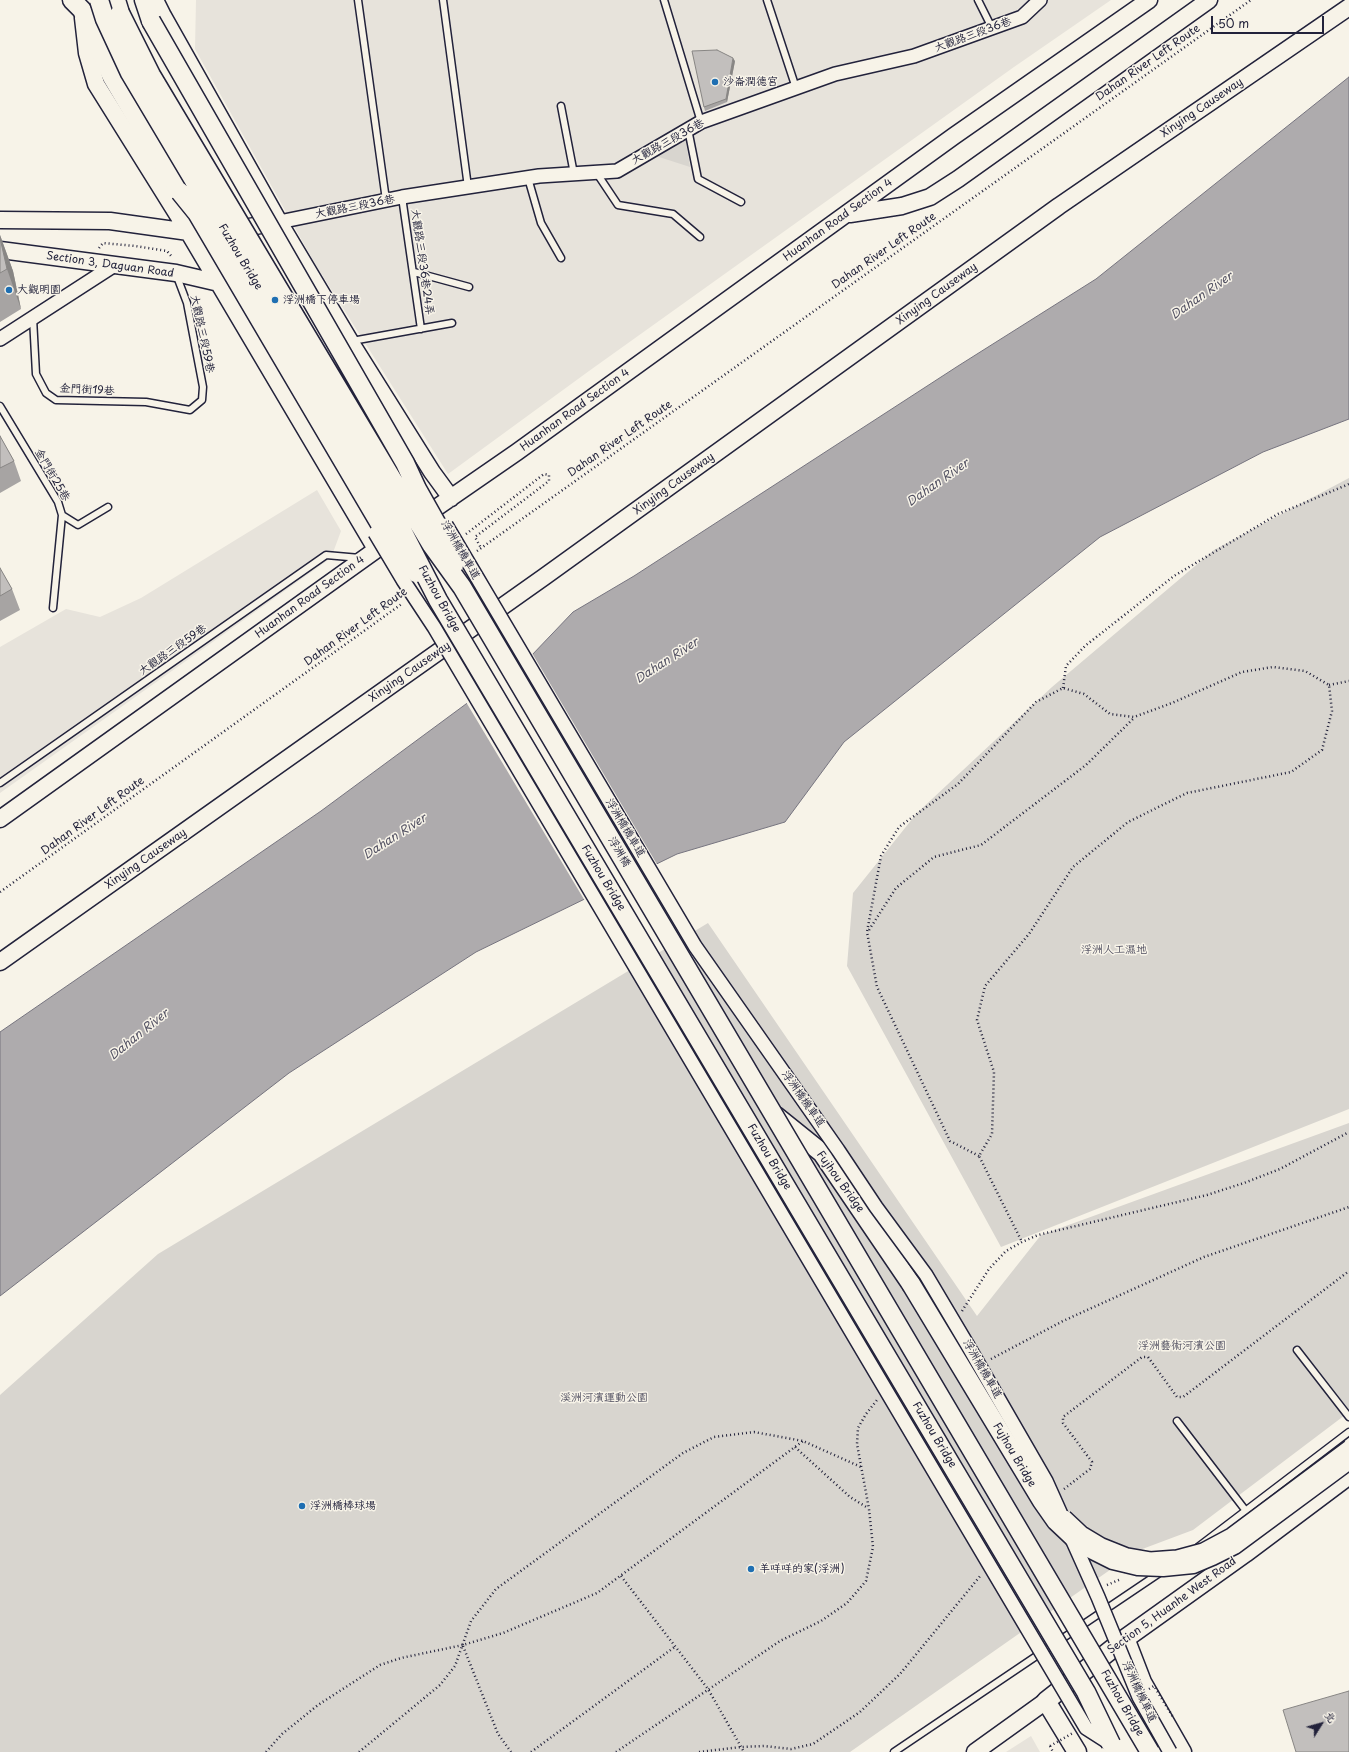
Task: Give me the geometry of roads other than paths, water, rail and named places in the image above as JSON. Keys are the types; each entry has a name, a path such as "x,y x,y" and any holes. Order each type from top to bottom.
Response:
{"main road":[{"name":"Fuzhou Bridge","path":"100,0 105,19 130,73 403,532 438,600 1078,1678 1113,1748"},
{"name":"Fuzhou Bridge","path":"116,0 120,13 155,82 431,544 462,587"},
{"path":"144,0 151,21 405,463 417,489 444,537 462,587"},
{"path":"77,4 112,77 180,192 197,213 390,541 438,600"},
{"name":"浮洲橋","path":"462,587 776,1116"},
{"name":"Fuzhou Bridge","path":"776,1116 1150,1752"},
{"name":"Fujhou Bridge","path":"776,1116 822,1153 911,1284 1042,1501 1073,1537 1091,1549 1113,1560 1138,1566 1163,1567 1193,1564 1234,1545 1349,1460"},
{"name":"Section 5, Huanhe West Road","path":"1046,1701 1126,1638 1349,1475"},
{"path":"1046,1701 1077,1752"}],"street":[{"path":"155,0 279,222 350,342 432,472 451,498"},
{"name":"大觀路三段36巷","path":"279,222 402,197 468,187 528,178 617,171 701,122 835,74 914,56 992,28 1022,17 1040,0"},
{"name":"Huanhan Road Section 4","path":"0,819 370,554 517,452 954,136 1149,0"},
{"path":"846,214 902,206 930,197 958,179 1209,0"},
{"path":"77,4 87,52 96,84 189,233 311,439 370,554"},
{"name":"Xinying Causeway","path":"0,962 544,577 1059,206 1349,7"},
{"path":"180,192 189,217 403,580 434,627 1086,1728 1113,1748"},
{"path":"0,220 110,221 189,233 216,233 279,222"},
{"name":"Section 3, Daguan Road","path":"0,250 113,266 175,267 219,283"},
{"path":"0,339 113,266"},
{"path":"311,439 325,444 332,444 372,416 386,405 380,390"},
{"name":"浮洲橋機車道","path":"405,463 423,485 695,946 838,1150 876,1207 926,1275 1046,1481 1098,1597 1139,1697 1170,1752"},
{"path":"876,1207 889,1232 1040,1484 1064,1516 1082,1532 1102,1545 1127,1555 1150,1559 1177,1557 1203,1550 1231,1535 1349,1447"},
{"path":"1126,1638 1143,1682 1183,1752"},
{"name":"Section 5, Huanhe West Road","path":"975,1752 1046,1701"}],"lane":[{"path":"358,0 386,200"},
{"path":"444,0 468,187"},
{"path":"664,0 701,122"},
{"path":"767,0 796,88"},
{"path":"978,0 992,28"},
{"path":"562,106 574,174"},
{"path":"688,129 698,179 741,202"},
{"path":"596,172 618,205 673,214 700,238"},
{"path":"528,178 541,223 561,258"},
{"name":"大觀路三段36巷24弄","path":"402,197 421,329"},
{"name":"大觀路三段59巷","path":"175,267 187,303 200,368 202,400"},
{"path":"414,272 469,288"},
{"name":"金門街19巷","path":"33,318 36,374 46,392 56,400 146,402 190,410 202,400"},
{"path":"350,342 452,324"},
{"name":"金門街25巷","path":"0,406 58,502 62,515 53,608"},
{"path":"62,515 78,525 108,507"},
{"name":"大觀路三段59巷","path":"0,783 326,555 370,554"},
{"path":"1297,1350 1349,1417"},
{"path":"1177,1421 1246,1511"},
{"path":"894,1752 1195,1549 1349,1432"}],"water":[{"name":"Dahan River","path":"1349,77 1349,419 1263,452 1100,537 844,742 785,822 677,854 476,952 289,1073 0,1296 0,1032 321,811 531,656 573,612 634,576 958,366 1096,279"}],"place":[{"name":"沙崙潤德宮","path":"715,82"},
{"name":"大觀明園","path":"9,290"},
{"name":"浮洲橋下停車場","path":"275,300"},
{"name":"浮洲橋棒球場","path":"302,1506"},
{"name":"羊咩咩的家(浮洲)","path":"751,1569"}],"park label":[{"name":"浮洲人工濕地","path":"1114,950"},
{"name":"浮洲藝術河濱公園","path":"1182,1346"},
{"name":"溪洲河濱運動公園","path":"604,1398"}]}
